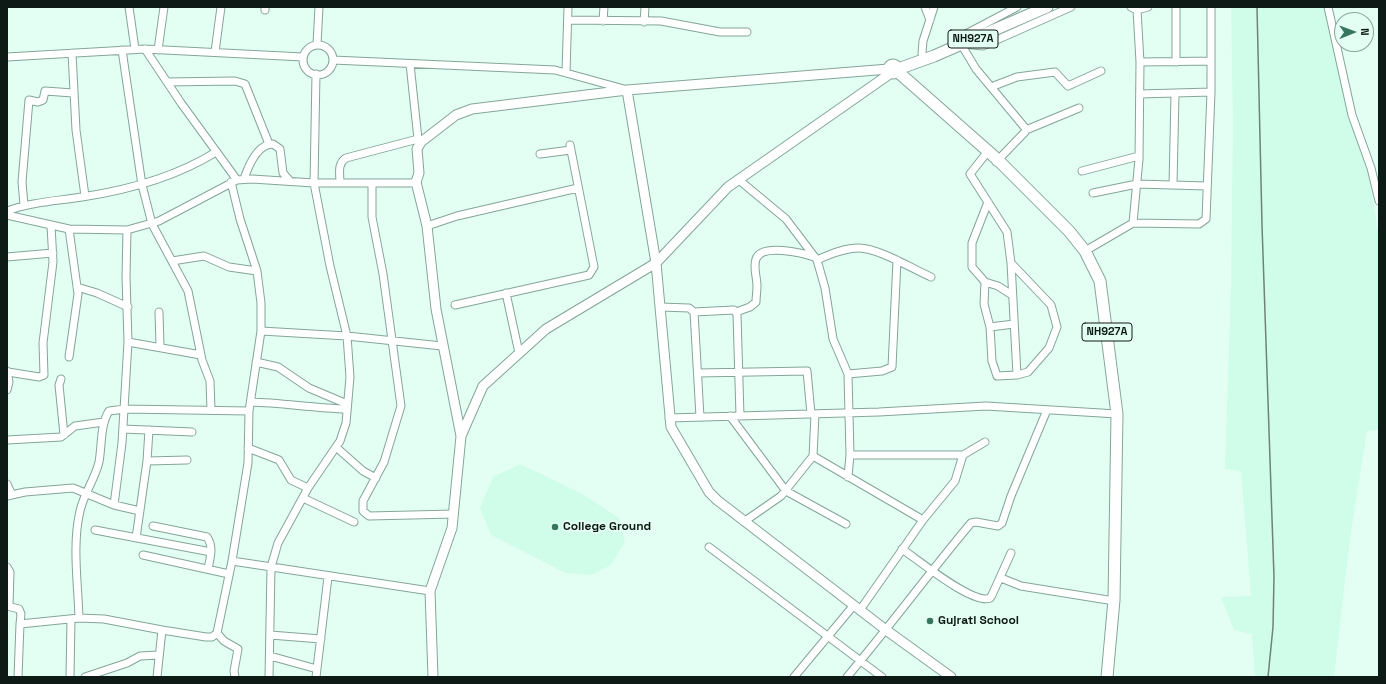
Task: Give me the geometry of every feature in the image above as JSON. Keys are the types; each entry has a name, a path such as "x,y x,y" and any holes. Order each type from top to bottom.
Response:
{"highway":[{"name":"NH927A","path":"894,70 922,53 960,41 1029,7"},
{"name":"NH927A","path":"894,70 960,41 1047,7"},
{"name":"NH927A","path":"894,70 986,155 996,162 1066,234 1082,254 1096,288 1114,414 1108,600 1102,677"},
{"name":"NH927A","path":"894,70 996,162 1069,231 1085,251 1100,281 1114,414 1114,600 1107,677"}],"main road":[{"path":"433,677 430,591 452,528 461,436 442,346 426,226 416,182 419,173 418,149 420,140 456,115 472,110 628,90 894,70"},
{"path":"461,436 483,386 546,329 656,263 728,186 739,180 894,70"},
{"path":"628,90 656,263 671,427 709,492 886,630 951,677"}],"street":[{"path":"129,7 135,50"},
{"path":"158,50 164,7"},
{"path":"215,52 221,7"},
{"path":"317,44 319,7"},
{"path":"566,73 569,20 568,7"},
{"path":"603,21 604,7"},
{"path":"644,7 644,22"},
{"path":"925,7 930,20"},
{"path":"922,53 923,41 934,7"},
{"path":"960,41 1017,7"},
{"path":"960,41 983,46 1072,7"},
{"path":"1134,223 1139,156 1140,62 1134,9 1148,7"},
{"path":"1176,7 1176,62"},
{"path":"1085,251 1134,223 1199,224 1203,223 1206,219 1211,61 1211,7"},
{"path":"1328,7 1352,114 1372,168 1379,201"},
{"path":"569,20 661,21 720,32 747,32"},
{"path":"960,41 976,69 1026,130"},
{"path":"317,44 322,45 330,51 333,60 330,69 321,74 316,74 312,73 305,66 303,57 308,48 317,44"},
{"path":"20,624 79,618 104,619 206,637 212,637 217,633 232,561 247,470 249,411 261,331 261,303 257,271 240,220 237,180 145,49"},
{"path":"7,57 145,49 303,57"},
{"path":"122,50 142,185 152,224 188,291 199,337 201,355 210,381 211,410"},
{"path":"72,53 76,130 85,196"},
{"path":"333,60 555,70 628,90"},
{"path":"1140,62 1211,61"},
{"path":"340,183 340,166 342,161 346,158 379,148 420,140 410,64"},
{"path":"991,86 1017,77 1054,72 1068,86 1101,71"},
{"path":"269,677 271,567 278,543 302,498 336,447 344,432 350,377 347,336 330,266 314,183 316,74"},
{"path":"167,82 235,81 245,84 269,144"},
{"path":"24,205 22,182 29,100 38,102 43,100 45,91 73,93"},
{"path":"1140,94 1175,95 1210,92"},
{"path":"1172,185 1175,95"},
{"path":"996,162 1026,130 1079,108"},
{"path":"7,215 69,229 127,230 152,224 237,180 248,164 263,147 269,144 273,144 280,149 283,173 290,181"},
{"path":"455,305 589,275 592,271 594,267 570,147 540,154"},
{"path":"7,211 24,205 85,196 142,185 192,166 216,152"},
{"path":"986,155 970,174 1007,232 1011,263 1017,375"},
{"path":"1082,171 1139,156"},
{"path":"237,180 314,183 416,182"},
{"path":"739,180 786,219 816,258 825,288 833,339 848,374 850,413 850,455 848,477"},
{"path":"372,183 372,217 383,274 401,410 384,462 363,501 363,511 369,516 454,514"},
{"path":"1093,193 1137,184 1207,186"},
{"path":"426,226 457,216 578,188"},
{"path":"988,202 972,243 972,266 985,282 998,286 1012,295"},
{"path":"7,390 9,382 7,372 39,377 44,375 43,343 53,269 51,225"},
{"path":"69,229 77,287 76,314 69,357"},
{"path":"114,505 125,409 128,342 127,230"},
{"path":"660,307 688,308 694,312 727,309 734,310 736,312 750,307 756,302 756,257 760,253 782,250 816,258 834,252 861,248 897,260 931,277"},
{"path":"7,258 53,253"},
{"path":"172,261 204,256 229,267 257,271"},
{"path":"848,374 882,371 892,367 897,260"},
{"path":"985,282 984,304 990,327 992,361 997,376 1017,375 1028,372 1049,348 1057,327 1050,305 1011,263"},
{"path":"77,287 97,293 128,307"},
{"path":"506,293 519,353"},
{"path":"159,312 160,346"},
{"path":"694,312 700,417"},
{"path":"736,312 740,416"},
{"path":"990,327 1014,324"},
{"path":"261,331 347,336 442,346"},
{"path":"128,342 160,346 201,355"},
{"path":"256,362 278,367 309,388 347,406"},
{"path":"698,373 807,371 813,414 812,456 786,491 745,521"},
{"path":"62,379 59,385 64,435"},
{"path":"251,402 279,403 315,408 347,406"},
{"path":"669,418 850,413 986,406 1114,414"},
{"path":"79,618 77,534 80,511 86,492 97,470 104,422 109,411 125,409 249,411"},
{"path":"847,677 971,522 998,526 1002,523 1011,496 1047,410"},
{"path":"730,416 786,491 846,524"},
{"path":"7,440 64,435 75,426 104,422"},
{"path":"123,429 192,432"},
{"path":"136,538 147,461 149,430"},
{"path":"850,455 963,455 985,442"},
{"path":"336,447 363,471 376,478"},
{"path":"248,448 279,460 291,480 308,488"},
{"path":"794,677 828,636 857,607 923,520 955,481 963,455"},
{"path":"812,456 923,520"},
{"path":"147,461 187,460"},
{"path":"7,484 9,495 73,488 86,492 114,505 140,511"},
{"path":"302,498 354,522"},
{"path":"153,526 204,535 208,539 211,552 208,569"},
{"path":"95,530 211,552"},
{"path":"709,547 882,677"},
{"path":"902,549 963,592 982,600 990,598 1001,578 1011,553"},
{"path":"143,555 229,574"},
{"path":"232,561 328,577 430,591"},
{"path":"7,567 10,572 8,606 19,609 21,614 18,677 14,677"},
{"path":"316,677 328,577"},
{"path":"1001,578 1021,586 1108,600"},
{"path":"70,677 71,619"},
{"path":"157,677 162,630"},
{"path":"217,633 224,641 238,649 234,671 235,677"},
{"path":"270,635 321,639"},
{"path":"85,677 127,663 140,656 160,655"},
{"path":"270,656 317,669"}],"shaded area":[{"path":"1231,7 1326,7 1334,38 1334,52 1338,52 1368,170 1379,237 1379,430 1367,431 1350,538 1334,677 1255,677 1252,634 1234,630 1221,597 1251,596 1241,471 1225,469 1231,283 1233,126"},
{"name":"College Ground","path":"520,464 579,492 619,518 625,542 611,565 591,575 566,573 491,535 480,508 493,477"}],"railway":[{"path":"1257,7 1262,225 1274,577 1273,627 1268,677"}],"place":[{"name":"College Ground","path":"555,527"},
{"name":"Gujrati School","path":"930,621"}]}
